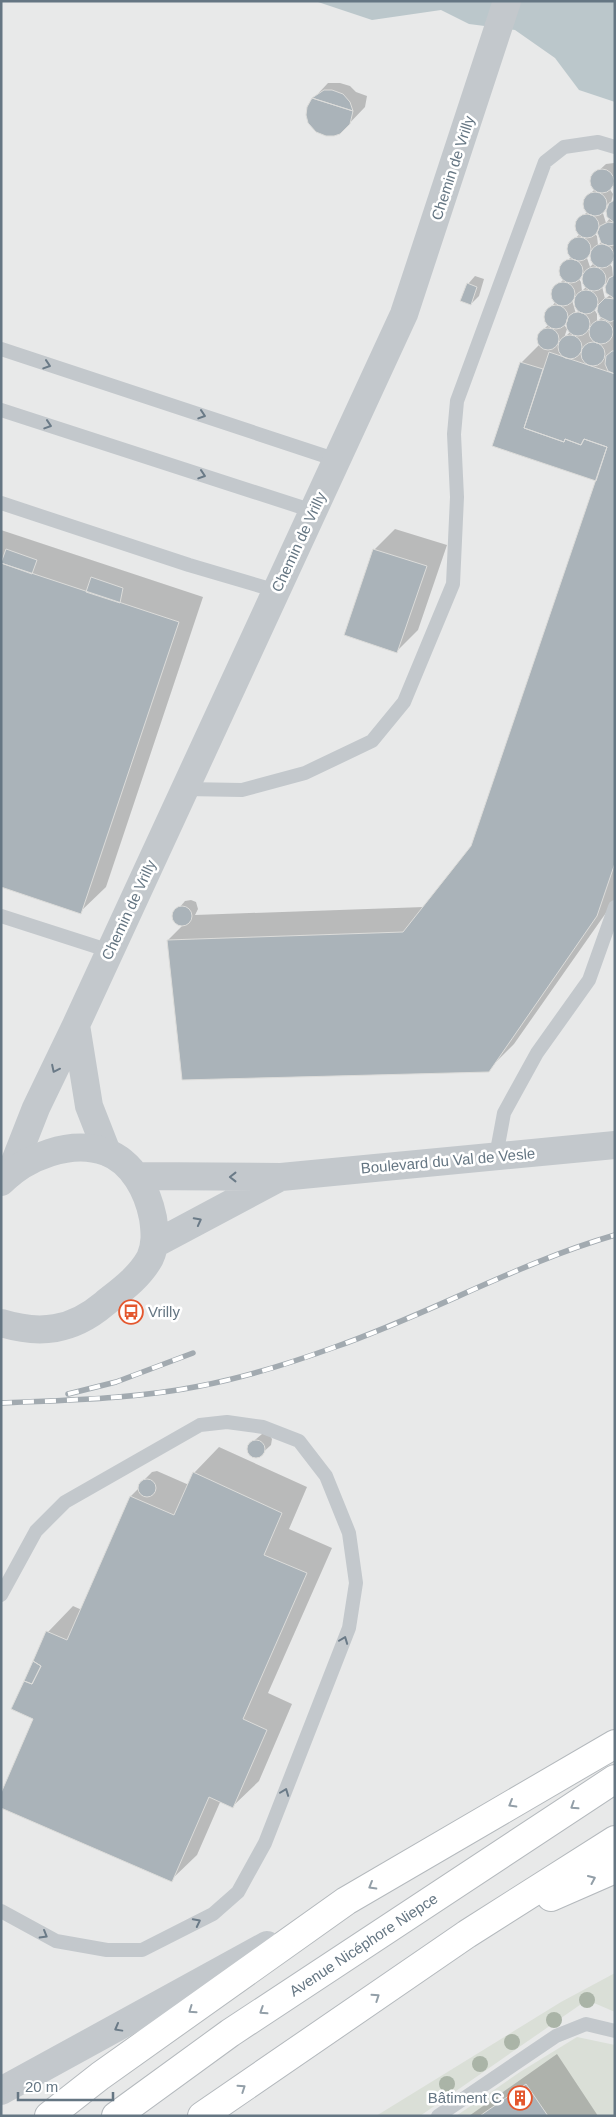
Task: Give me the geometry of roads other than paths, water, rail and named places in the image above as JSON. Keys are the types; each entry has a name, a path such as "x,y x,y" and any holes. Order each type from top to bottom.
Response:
{"highway":[{"path":"49,2116 100,2076 346,1901 615,1744"},
{"name":"Avenue Nicéphore Niepce","path":"116,2116 230,2033 615,1779"},
{"path":"202,2116 468,1934 615,1840"},
{"path":"468,1934 615,1868"}],"street":[{"name":"Chemin de Vrilly","path":"6,1178 36,1108 404,314 507,1"},
{"path":"76,1025 89,1106 107,1152"},
{"name":"Boulevard du Val de Vesle","path":"136,1176 281,1177 615,1146"},
{"path":"6,1178 30,1162 50,1153 76,1148 107,1152 124,1164 136,1176 148,1198 155,1244 150,1258 140,1272 98,1310 58,1329 6,1328"},
{"name":"Boulevard du Val de Vesle","path":"155,1244 281,1177"},
{"path":"1,2091 346,1901"}],"lane":[{"path":"185,789 242,790 305,773 372,741 404,702 454,584 457,497 454,434 457,401 545,162 564,147 598,142 615,147"},
{"path":"1,349 337,460"},
{"path":"1,410 313,511"},
{"path":"1,503 189,565 277,591"},
{"path":"496,1156 504,1113 537,1053 589,980 615,907"},
{"path":"1,916 110,951"},
{"path":"1,1910 56,1941 107,1950 142,1950 213,1914 238,1892 264,1843 349,1628 356,1583 349,1532 326,1476 299,1440 263,1427 227,1422 200,1425 65,1502 36,1531 3,1586"},
{"path":"438,2116 556,2036 586,2024 615,2031"}],"railway":[{"path":"1,1403 151,1394 200,1386 251,1374 302,1359 370,1334 509,1274 579,1246 615,1235"},
{"path":"68,1394 116,1382 193,1353"}],"place":[{"name":"Vrilly","path":"131,1312"},
{"name":"Bâtiment C","path":"520,2098"}]}
